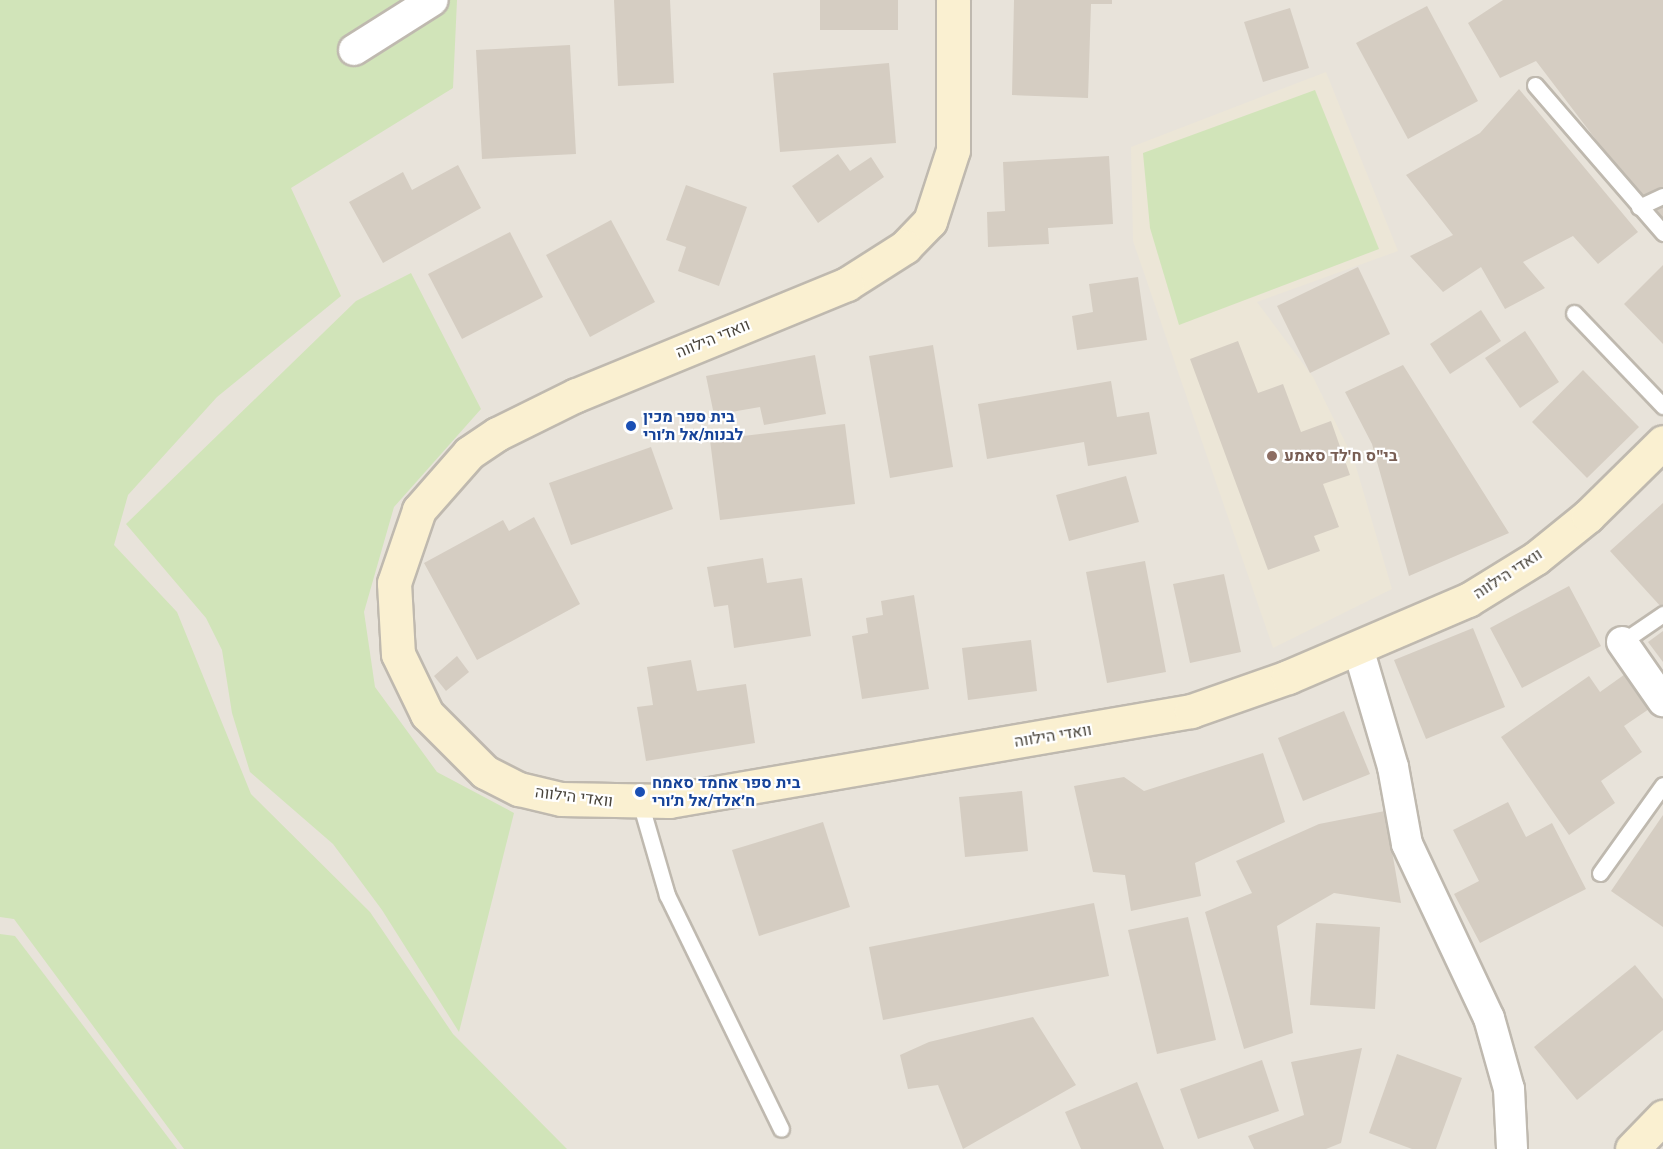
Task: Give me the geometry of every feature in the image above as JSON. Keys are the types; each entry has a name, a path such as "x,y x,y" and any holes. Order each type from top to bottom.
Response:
{"street":[{"path":"354,50 433,0"},
{"name":"וואדי הילווה","path":"953,0 953,150 930,221 905,247 847,284 576,395 497,434 440,482 419,510 400,551 392,617 398,654 427,714 456,749 485,772 519,789 561,799 640,802 1191,711 1358,648 1468,600 1536,558 1663,442"},
{"path":"1622,642 1663,701"},
{"path":"1358,648 1393,767 1407,844 1489,1018 1509,1089 1512,1149"},
{"path":"1632,1149 1663,1117"}],"lane":[{"path":"1535,85 1663,233"},
{"path":"1639,207 1663,196"},
{"path":"1574,313 1663,406"},
{"path":"1622,642 1663,614"},
{"path":"1600,873 1663,785"},
{"path":"640,802 667,895 781,1129"}],"shaded area":[{"path":"0,0 1663,0 1663,1149 0,1149"},
{"path":"1326,72 1398,251 1257,302 1313,377 1354,460 1392,589 1273,648 1133,241 1131,147"}],"green space":[{"path":"0,0 457,0 453,88 291,188 341,296 217,397 128,495 114,545 177,612 251,794 370,912 453,1034 567,1149 184,1149 14,919 0,917"},
{"path":"1315,90 1379,249 1179,325 1150,228 1143,153"},
{"path":"411,273 481,409 394,507 364,612 375,687 437,772 514,813 459,1032 382,910 333,844 250,772 232,713 222,650 206,618 126,524 356,301"},
{"path":"0,934 15,936 177,1149 0,1149"}],"building":[{"path":"614,0 670,0 674,83 618,86"},
{"path":"820,0 898,0 898,30 820,30"},
{"path":"1014,0 1112,0 1112,4 1091,4 1088,98 1012,95"},
{"path":"1503,0 1663,0 1663,218 1635,191 1536,61 1500,78 1468,23"},
{"path":"1427,6 1478,101 1408,139 1356,43"},
{"path":"1290,8 1309,68 1263,82 1244,22"},
{"path":"570,45 576,154 482,159 476,50"},
{"path":"889,63 896,143 780,152 773,73"},
{"path":"1519,89 1638,232 1598,264 1573,236 1523,262 1545,288 1505,309 1481,267 1443,292 1410,256 1453,235 1406,175 1480,133"},
{"path":"838,154 850,171 871,157 884,177 818,223 792,186"},
{"path":"1109,156 1113,224 1048,228 1049,244 988,247 987,212 1005,211 1003,162"},
{"path":"458,165 481,208 383,263 349,202 403,172 412,190"},
{"path":"686,185 747,207 719,286 678,271 686,247 666,240"},
{"path":"611,220 655,302 590,337 546,255"},
{"path":"510,232 543,297 462,339 428,274"},
{"path":"1663,265 1663,344 1624,304"},
{"path":"1358,267 1390,334 1310,373 1277,306"},
{"path":"1138,277 1147,340 1077,350 1072,316 1093,312 1089,284"},
{"path":"1481,310 1501,341 1450,374 1430,344"},
{"path":"1525,331 1559,382 1520,408 1485,358"},
{"path":"1238,341 1258,393 1283,384 1301,432 1331,421 1350,475 1323,484 1339,527 1314,536 1320,551 1268,570 1190,359"},
{"path":"933,345 953,467 890,478 869,356"},
{"path":"815,355 826,414 764,425 760,407 714,415 706,376"},
{"path":"1403,365 1509,533 1409,576 1372,444 1345,392"},
{"path":"1583,370 1639,427 1587,478 1532,422"},
{"path":"1111,381 1117,417 1149,412 1157,454 1088,466 1084,442 987,459 978,404"},
{"path":"845,424 855,504 720,520 710,440"},
{"path":"651,447 673,509 571,545 549,483"},
{"path":"1126,476 1139,522 1069,541 1056,495"},
{"path":"1663,503 1663,609 1610,551"},
{"path":"534,517 580,604 477,660 424,563 503,520 509,531"},
{"path":"763,558 767,583 802,578 811,636 734,648 728,605 714,607 707,567"},
{"path":"1145,561 1166,672 1107,683 1086,572"},
{"path":"1224,574 1241,652 1190,663 1173,584"},
{"path":"1569,586 1601,646 1522,688 1490,628"},
{"path":"914,595 929,689 862,699 852,636 868,633 866,618 883,615 881,601"},
{"path":"1473,628 1505,707 1426,739 1394,660"},
{"path":"1663,631 1663,662 1648,642"},
{"path":"1031,640 1037,691 968,700 962,648"},
{"path":"457,656 469,672 446,691 434,676"},
{"path":"691,660 697,691 746,684 755,743 646,761 637,707 653,705 647,667"},
{"path":"1628,672 1652,707 1624,726 1642,752 1601,781 1615,803 1569,835 1501,737 1589,676 1600,692"},
{"path":"1344,711 1370,774 1303,801 1278,738"},
{"path":"1263,753 1285,822 1195,863 1201,896 1131,911 1125,875 1093,872 1074,786 1124,777 1144,791"},
{"path":"1022,791 1028,851 965,857 959,797"},
{"path":"1508,802 1526,837 1552,823 1586,889 1480,943 1454,894 1479,881 1453,830"},
{"path":"1385,811 1401,903 1334,893 1277,926 1293,1033 1244,1049 1205,912 1252,893 1236,861 1319,824"},
{"path":"1663,815 1663,927 1611,891"},
{"path":"823,822 850,907 759,936 732,850"},
{"path":"1094,903 1109,976 883,1020 869,947"},
{"path":"1188,917 1216,1040 1157,1054 1128,930"},
{"path":"1316,923 1380,927 1375,1009 1310,1005"},
{"path":"1635,965 1663,999 1663,1030 1577,1100 1534,1047"},
{"path":"1033,1017 1076,1085 963,1149 938,1085 908,1089 900,1055 929,1042"},
{"path":"1362,1048 1341,1143 1326,1149 1254,1149 1248,1136 1304,1115 1291,1062"},
{"path":"1397,1054 1462,1078 1436,1149 1412,1149 1369,1133"},
{"path":"1262,1060 1279,1111 1198,1139 1180,1089"},
{"path":"1137,1082 1164,1149 1081,1149 1065,1112"}],"place":[{"name":"בית ספר מכין לבנות/אל ת׳ורי","path":"631,426"},
{"name":"בי\"ס ח'לד סאמע","path":"1272,456"},
{"name":"בית ספר אחמד סאמח ח׳אלד/אל ת׳ורי","path":"640,792"}]}
